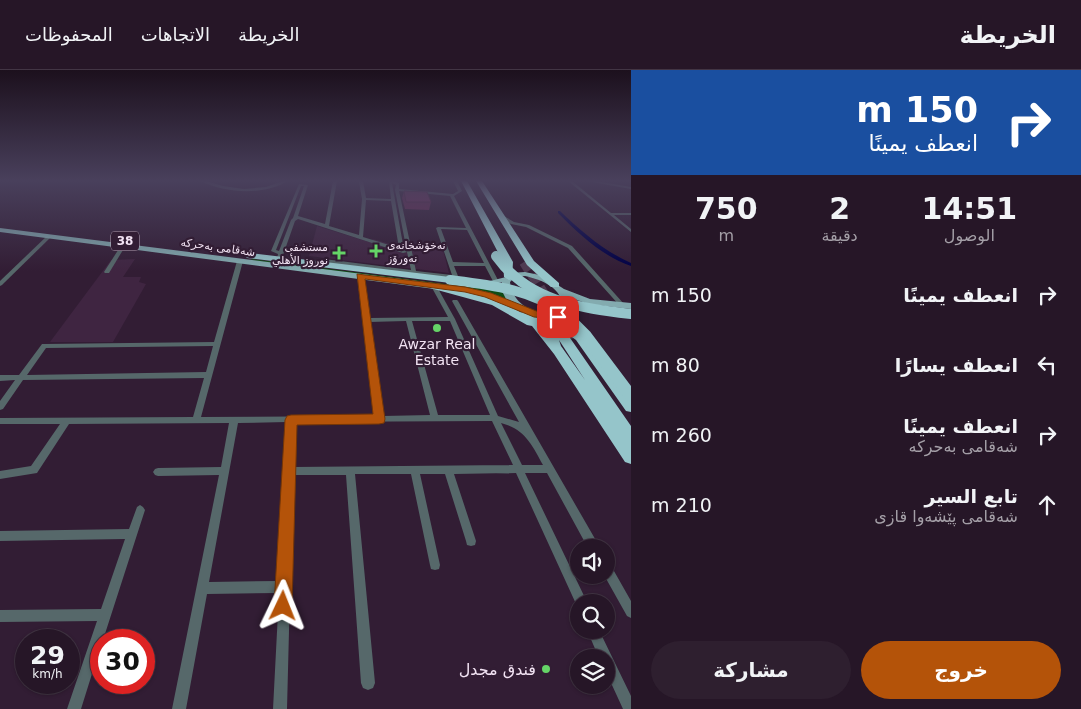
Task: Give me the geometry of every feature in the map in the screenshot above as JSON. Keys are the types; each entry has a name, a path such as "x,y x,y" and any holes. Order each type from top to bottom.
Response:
{"highway":[{"path":"478,211 502,258 509,266 508,278"},
{"path":"489,211 523,261 557,287"},
{"path":"492,211 523,261 529,265 522,267 502,258"},
{"path":"498,211 523,261"},
{"path":"250,256 280,255 316,263 453,278 512,289 540,299 558,309 579,328 631,396"},
{"path":"502,258 502,266 513,277 542,293 585,307 631,314"},
{"path":"434,286 480,298 517,314 540,331 568,346 631,422"},
{"path":"523,309 568,346 631,407"},
{"path":"567,311 571,324 568,346 631,457"},
{"path":"568,346 631,438"}],"main road":[{"name":"شەقامی بەحرکە","path":"0,225 466,284 496,282 508,278"},
{"name":"شەقامی بەحرکە","path":"0,230 476,292 523,309"},
{"name":"38","path":"508,278 517,274 532,275 557,287"},
{"path":"508,278 505,287 508,294 523,309"},
{"path":"557,287 580,299 628,307"},
{"path":"557,287 568,300 567,311 586,305 628,307"},
{"name":"38","path":"523,309 537,315 552,317 564,315 567,311"}],"street":[{"path":"289,211 273,251 280,255 297,211"},
{"path":"327,226 329,211"},
{"path":"361,238 363,211"},
{"path":"395,211 402,251"},
{"path":"401,211 414,272"},
{"path":"460,211 496,282"},
{"path":"606,211 631,231"},
{"path":"610,214 631,214"},
{"path":"502,217 513,223 527,226 570,247 628,307"},
{"path":"295,218 302,218 409,253"},
{"path":"453,278 452,264 438,228 468,229"},
{"path":"0,284 50,236"},
{"path":"107,272 124,245"},
{"path":"196,420 240,261"},
{"path":"316,263 324,261 496,282"},
{"path":"452,264 488,265"},
{"path":"360,276 379,419"},
{"path":"434,286 452,319 495,418 576,594"},
{"path":"455,301 589,539"},
{"path":"365,320 452,319"},
{"path":"408,320 435,419"},
{"path":"0,407 44,346 217,344"},
{"path":"0,378 208,375"},
{"path":"0,421 495,418 514,422 532,437"},
{"path":"179,709 234,420"},
{"path":"280,709 291,420"},
{"path":"0,475 34,470 66,421"},
{"path":"289,471 550,469"},
{"path":"350,470 368,683"},
{"path":"415,470 435,565"},
{"path":"448,470 471,542"},
{"path":"158,472 224,471"},
{"path":"74,709 140,510"},
{"path":"0,536 132,534"},
{"path":"615,584 631,612"},
{"path":"202,588 284,587"},
{"path":"0,616 106,615"},
{"path":"597,639 630,709"}],"shaded area":[{"name":"نەخۆشخانەی نەورۆز","path":"317,226 369,242 373,239 397,246 442,246 449,273 309,256"},
{"path":"135,259 123,277 141,277 139,282 146,284 113,342 50,342 111,260"}],"green space":[{"path":"252,259 501,291 510,302 500,298 251,261"}],"waterway":[{"path":"559,212 593,242 611,255 631,265"}],"tunnel":[{"path":"524,262 557,315"},
{"path":"556,314 572,339"}],"place":[{"name":"نەخۆشخانەی نەورۆز","path":"376,251"},
{"name":"مستشفى نوروز الأهلي","path":"339,253"},
{"name":"Awzar Real Estate","path":"437,328"},
{"name":"فندق مجدل","path":"546,669"}],"route":[{"path":"283,606 291,420 379,419 360,276 465,290 488,295 537,315 558,317"}]}
